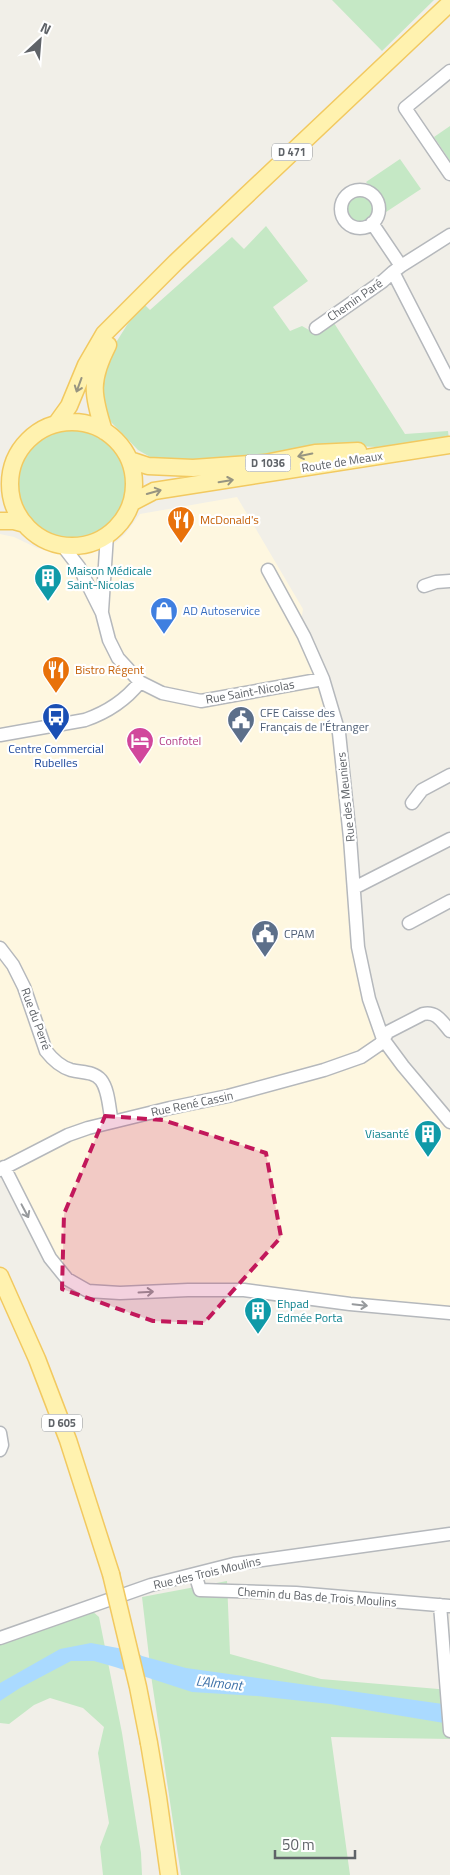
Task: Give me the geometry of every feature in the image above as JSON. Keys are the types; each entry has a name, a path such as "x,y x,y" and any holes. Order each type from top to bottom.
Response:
{"main road":[{"name":"D 471","path":"56,424 72,400 86,364 104,334 314,130 450,3"},
{"name":"D 471","path":"104,431 94,395 97,369 109,342 135,303"},
{"path":"0,521 14,520 25,524 40,536 62,545 87,544 107,535 120,523 132,502 134,484 130,460 117,442 104,431 84,423 56,424 42,430 29,440 14,464 11,481 12,495 18,513 25,524"},
{"name":"Route de Meaux","path":"132,502 154,491 450,445"},
{"name":"Route de Meaux","path":"130,460 148,466 193,468 265,463 315,453 343,451 406,452"},
{"path":"0,476 14,464"},
{"name":"D 605","path":"0,1276 38,1359 68,1440 136,1678 160,1875"},
{"name":"D 605","path":"0,1295 65,1455 107,1576"},
{"name":"D 605","path":"144,1743 158,1797 169,1875"}],"street":[{"path":"450,71 405,108 450,174"},
{"path":"372,223 397,269 450,383"},
{"name":"Chemin Paré","path":"316,328 384,281 397,269 450,235"},
{"name":"Rue Saint-Nicolas","path":"102,613 107,535"},
{"name":"Rue Saint-Nicolas","path":"62,545 79,566 102,613 109,640 118,658 140,682 162,693 201,701 323,680"},
{"name":"Rue des Meuniers","path":"268,570 304,636 323,680 339,733 358,947 364,982 384,1039 403,1066 450,1122"},
{"path":"424,586 436,582 450,582"},
{"path":"0,736 97,716 116,706 140,682"},
{"path":"412,804 422,790 450,774"},
{"path":"354,888 450,839"},
{"path":"410,923 450,901"},
{"name":"Rue du Perré","path":"0,948 13,965 24,987 46,1052 63,1066 72,1070 93,1074 101,1081 107,1095 112,1122"},
{"name":"Rue René Cassin","path":"2,1169 68,1135 112,1122 228,1096 324,1070 361,1057 376,1047 388,1032 424,1014 436,1015 450,1031"},
{"path":"2,1169 50,1258 67,1279 88,1291 120,1293 244,1290 350,1304 450,1313"},
{"path":"0,1432 2,1445 0,1450"},
{"name":"Rue des Trois Moulins","path":"0,1638 151,1585 234,1564 450,1534"},
{"name":"Chemin du Bas de Trois Moulins","path":"195,1574 200,1590 296,1593 445,1606"},
{"path":"445,1606 450,1729"}],"highlighted area":[{"path":"105,1116 163,1120 266,1153 281,1237 204,1323 153,1321 62,1289 64,1214"}],"shaded area":[{"path":"237,497 303,609 301,622 342,721 363,942 369,978 385,1034 450,1116 450,1318 424,1317 261,1294 117,1295 64,1281 0,1165 0,534 14,537 37,548 59,554 89,553 101,550 115,543 125,534 140,514"}],"green space":[{"path":"332,0 434,0 382,51"},
{"path":"450,126 450,161 434,137"},
{"path":"400,159 421,189 383,214 381,199 366,182"},
{"path":"360,194 370,198 374,208 370,218 360,222 350,218 346,208 350,198"},
{"path":"266,226 308,281 273,307 290,331 302,326 316,334 334,323 405,434 448,431 449,440 376,447 356,446 263,457 183,460 152,458 138,450 110,421 102,404 102,377 110,352 127,325 144,304 150,310 232,237 244,249"},
{"path":"73,428 94,432 112,444 124,462 128,483 124,504 112,522 94,534 73,538 52,534 34,522 22,504 18,483 22,462 34,444 52,432"},
{"path":"227,1581 230,1654 321,1679 450,1690 450,1739 331,1737 350,1875 181,1875 152,1682 142,1597"},
{"path":"91,1610 99,1617 122,1733 141,1853 142,1875 103,1875 100,1847 109,1823 98,1753 104,1727 83,1708 50,1698 34,1705 9,1724 0,1723 0,1644"}],"water":[{"name":"L'Almont","path":"91,1643 134,1651 142,1656 186,1668 450,1705 450,1724 330,1704 257,1696 192,1692 94,1661 71,1661 20,1688 0,1701 0,1683 60,1649"}],"place":[{"name":"McDonald's","path":"181,544"},
{"name":"Maison Médicale Saint-Nicolas","path":"48,602"},
{"name":"AD Autoservice","path":"164,635"},
{"name":"Bistro Régent","path":"56,694"},
{"name":"Centre Commercial Rubelles","path":"56,741"},
{"name":"CFE Caisse des Français de l'Étranger","path":"241,744"},
{"name":"Confotel","path":"140,765"},
{"name":"CPAM","path":"265,958"},
{"name":"Viasanté","path":"428,1158"},
{"name":"Ehpad Edmée Porta","path":"258,1335"}]}
